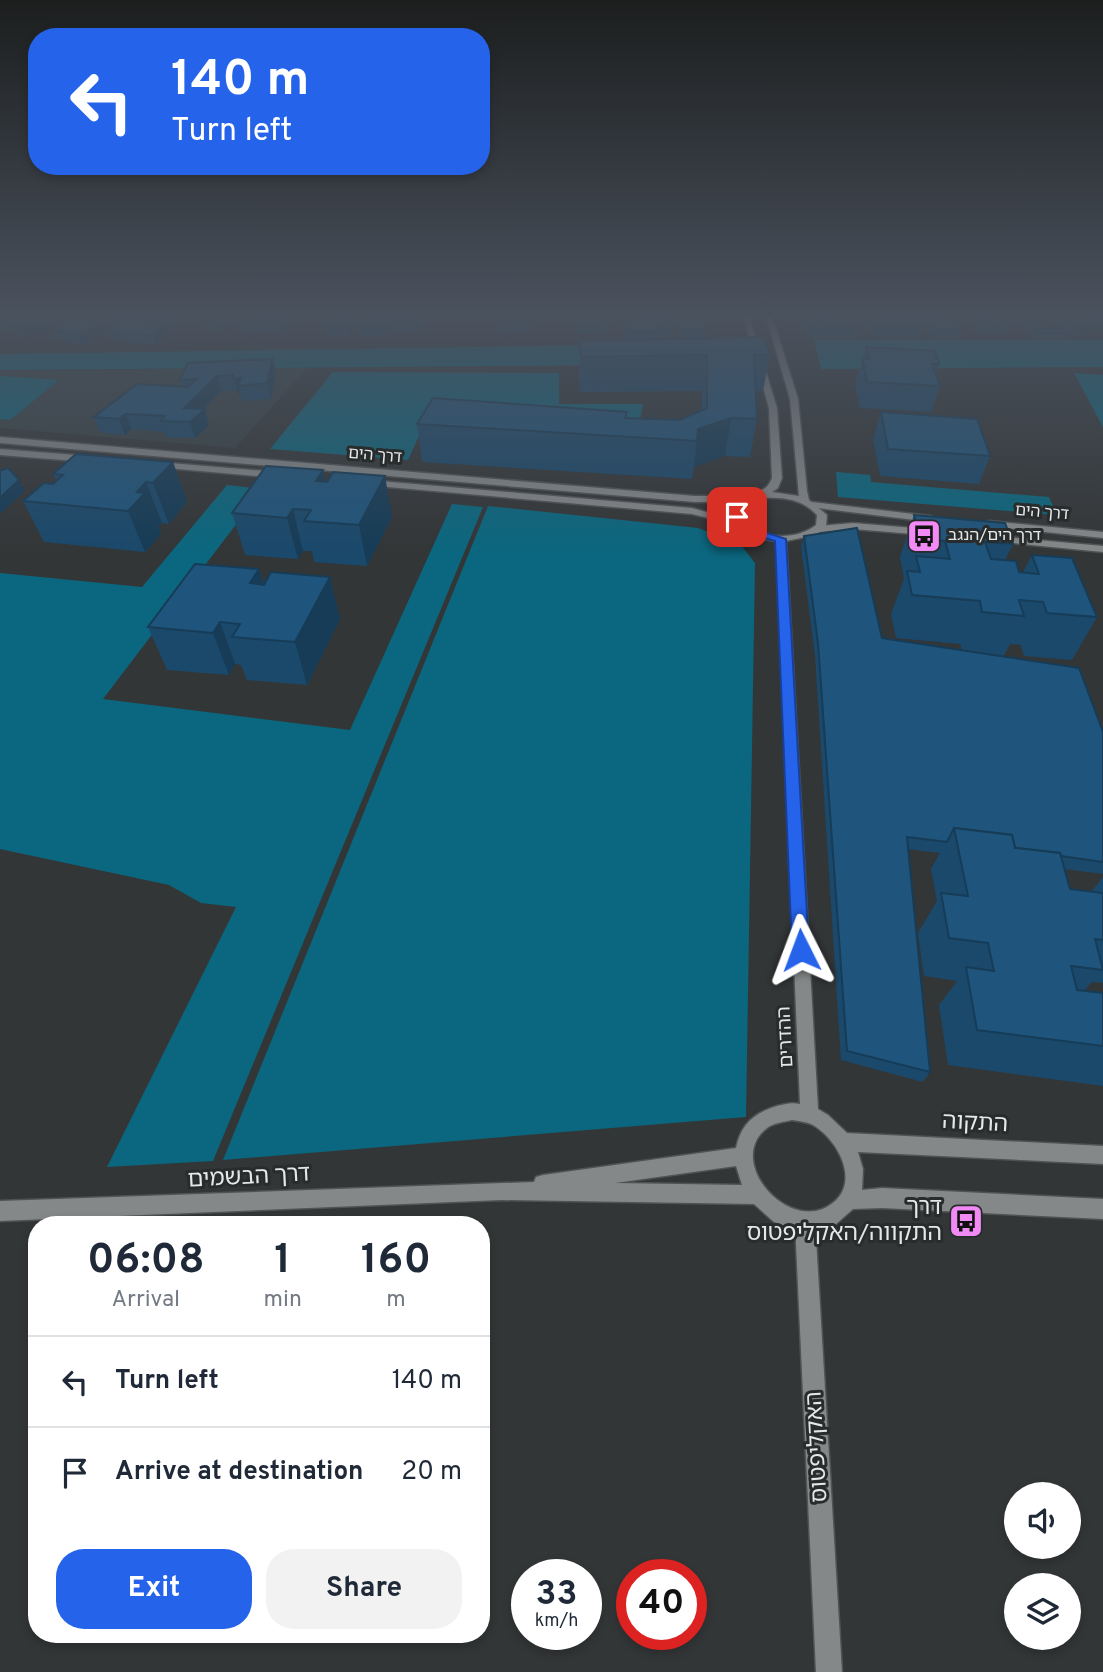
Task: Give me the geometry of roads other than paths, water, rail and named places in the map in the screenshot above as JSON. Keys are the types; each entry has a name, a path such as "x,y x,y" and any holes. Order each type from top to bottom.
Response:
{"street":[{"path":"741,523 737,517 737,509 773,488 777,478 773,408 769,394"},
{"path":"793,394 802,491 809,503 822,515 823,523 819,529"},
{"name":"דרך הים","path":"0,440 695,499 778,495 809,503"},
{"path":"0,452 96,460"},
{"path":"150,464 284,476"},
{"name":"דרך הים","path":"351,482 692,511 741,523 754,532 781,539"},
{"path":"809,503 938,520"},
{"name":"דרך הים","path":"979,524 1103,535"},
{"path":"781,539 807,536 819,529 853,526 939,534"},
{"name":"דרך הים","path":"979,537 1103,549"},
{"name":"ההדרים","path":"781,539 809,1114"},
{"path":"776,1112 809,1114 828,1125 844,1142 855,1171 854,1186 849,1200 838,1212 823,1220 805,1222 788,1218 757,1195 749,1183 743,1156 745,1141 752,1128 763,1118 776,1112"},
{"name":"התקוה","path":"844,1142 1103,1155"},
{"name":"דרך הבשמים","path":"501,1191 630,1170 743,1156"},
{"name":"דרך הבשמים","path":"0,1211 501,1191 757,1195"},
{"path":"849,1200 883,1198 1103,1209"},
{"name":"האקליפטוס","path":"805,1222 829,1672"}],"place":[{"name":"דרך הים/הנגב","path":"924,536"},
{"name":"דרך התקווה/האקליפטוס","path":"966,1221"}]}
